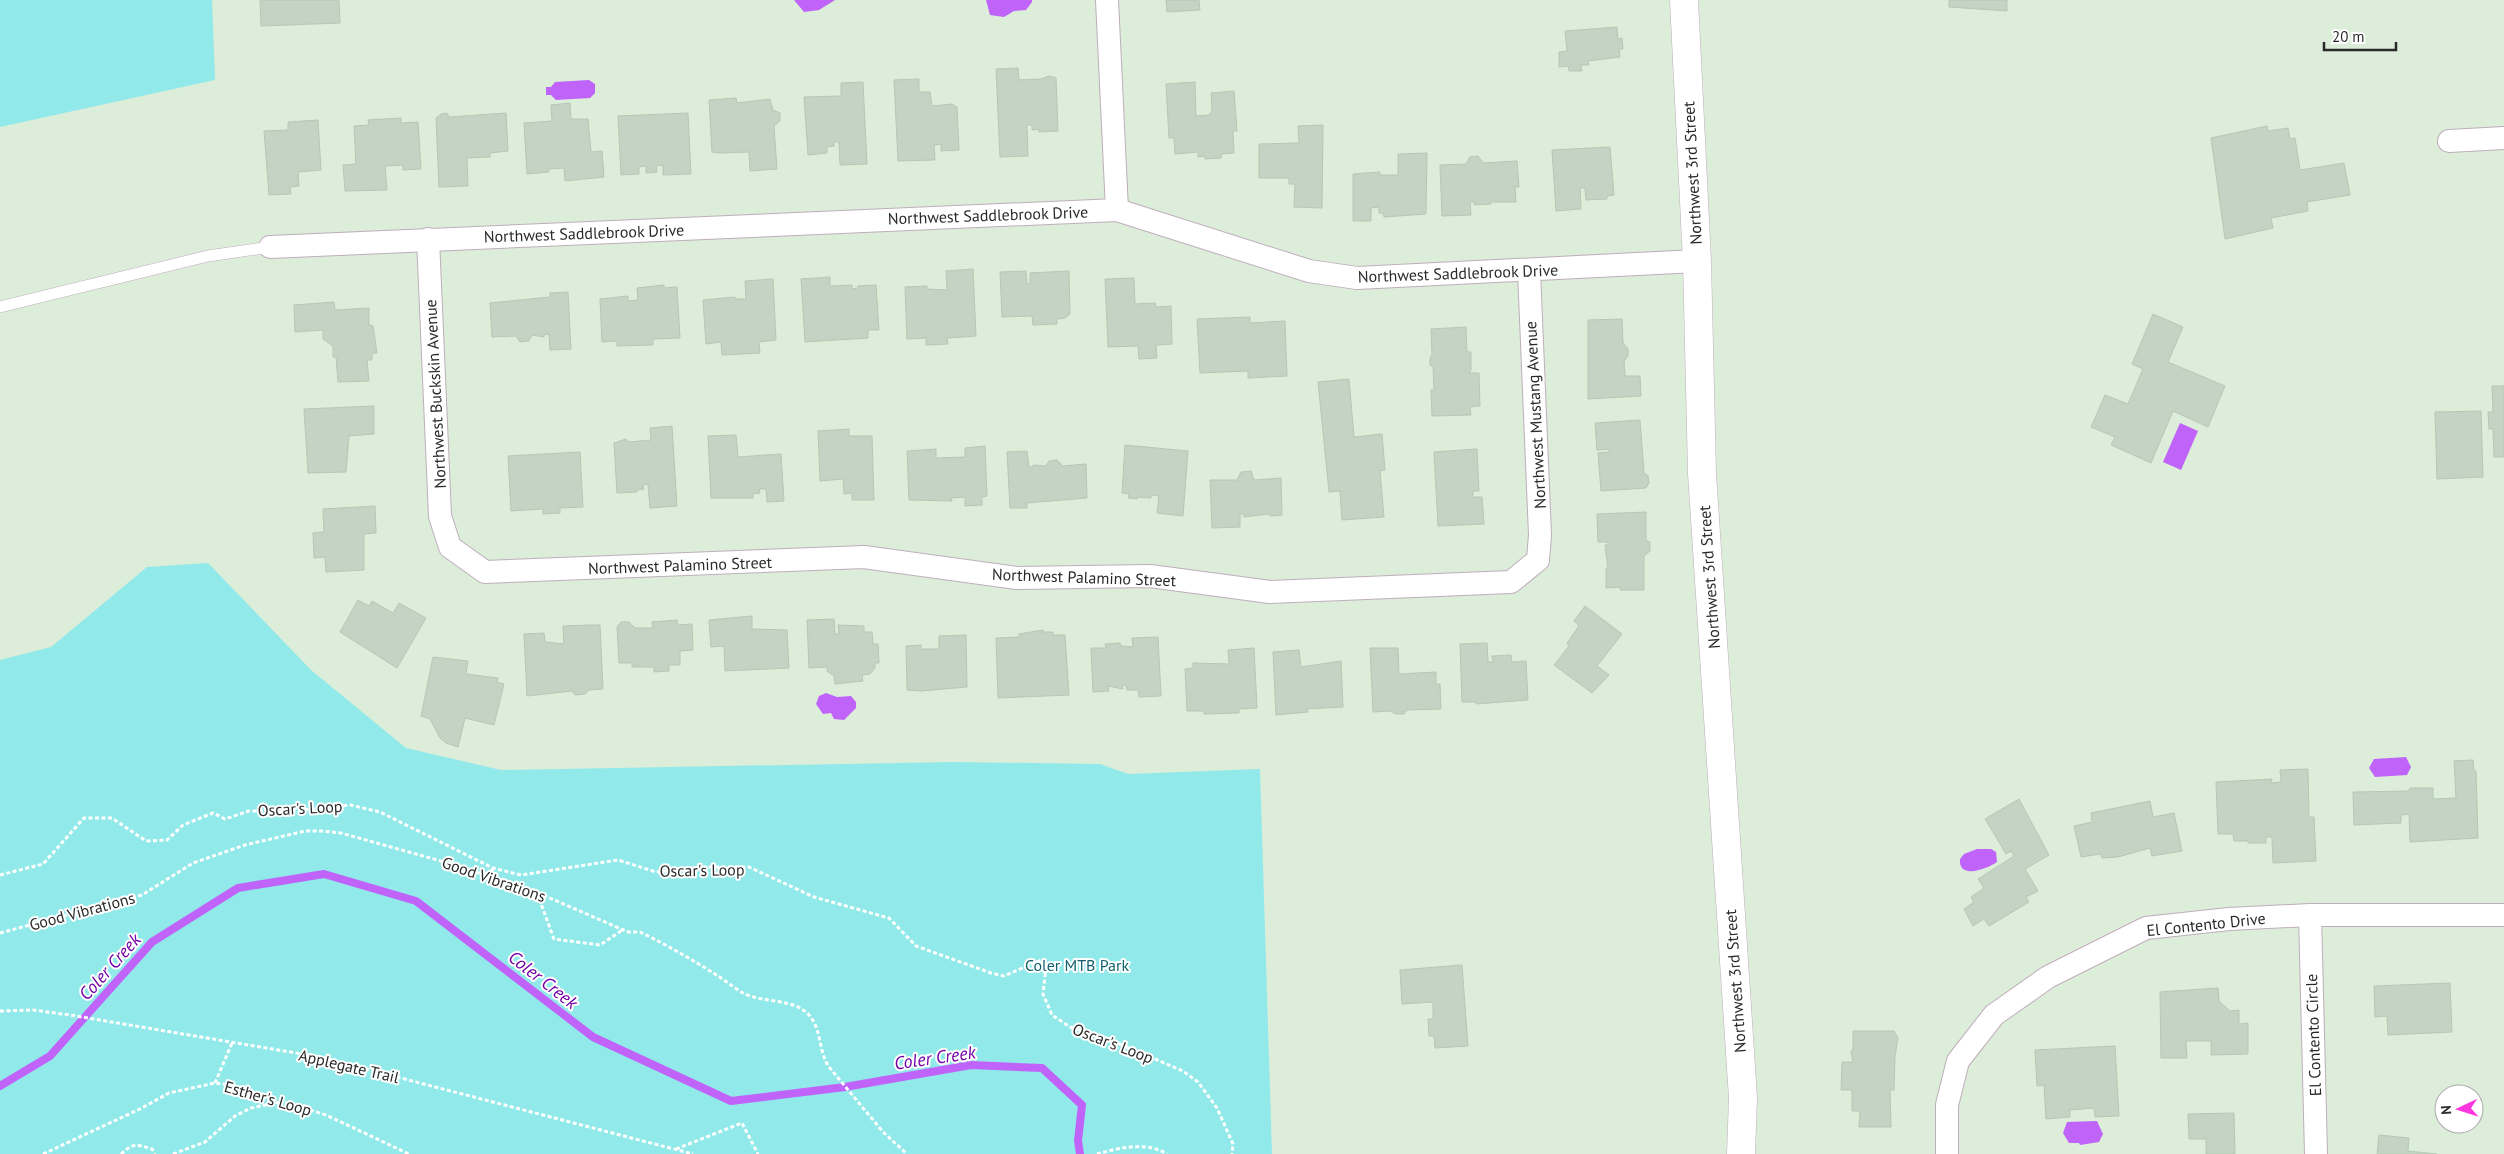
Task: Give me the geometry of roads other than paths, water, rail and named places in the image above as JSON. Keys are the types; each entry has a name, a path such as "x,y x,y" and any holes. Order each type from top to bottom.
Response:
{"street":[{"path":"1107,0 1117,210"},
{"name":"Northwest 3rd Street","path":"1684,0 1697,261 1702,473 1743,1098 1740,1154"},
{"path":"2449,141 2504,138"},
{"name":"Northwest Saddlebrook Drive","path":"270,247 1117,210 1308,271 1357,278 1528,271 1697,261"},
{"name":"Northwest Buckskin Avenue","path":"428,239 440,516 450,547"},
{"name":"Northwest Mustang Avenue","path":"1528,271 1540,535 1538,560"},
{"name":"Northwest Palamino Street","path":"450,547 485,572 864,557 1016,578 1150,576 1270,592 1511,582 1538,560"},
{"name":"El Contento Drive","path":"1947,1154 1948,1105 1958,1061 1994,1015 2048,977 2146,928 2229,919 2310,915 2504,915"},
{"name":"El Contento Circle","path":"2310,915 2316,1154"}],"lane":[{"path":"0,307 208,256 270,247"}],"waterway":[{"name":"Coler Creek","path":"0,1086 50,1056 152,942 238,888 324,874 416,901 593,1037 731,1101 845,1087 971,1065 1042,1068 1082,1105 1078,1141 1080,1154"}],"park label":[{"name":"Coler MTB Park","path":"1077,965"}]}
